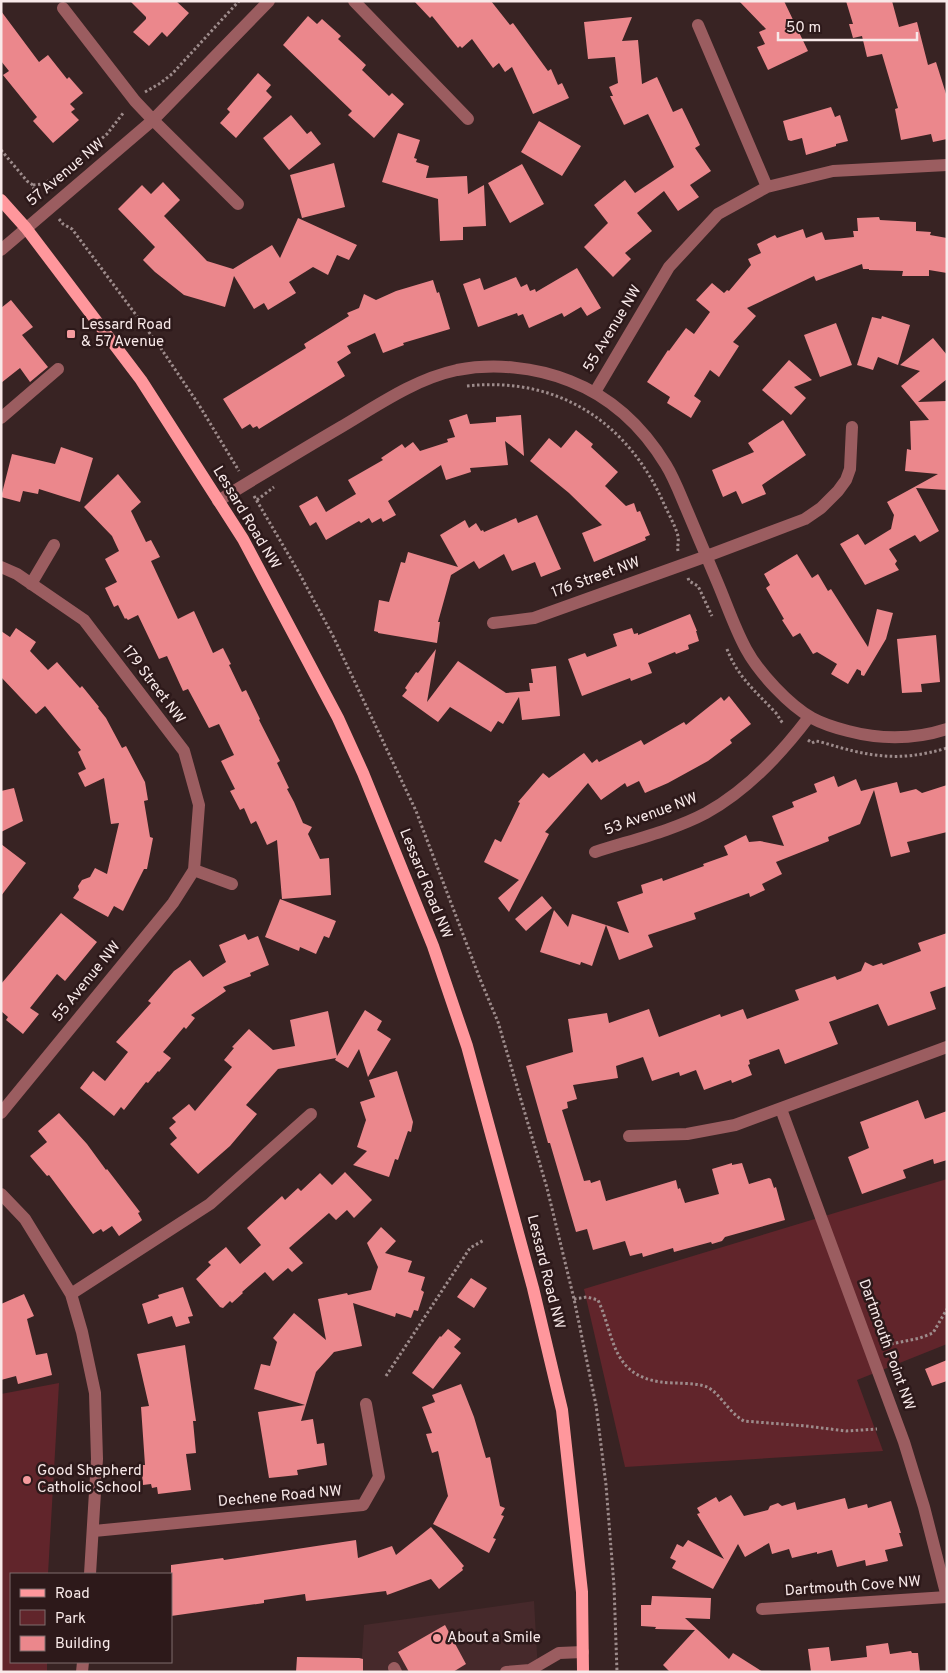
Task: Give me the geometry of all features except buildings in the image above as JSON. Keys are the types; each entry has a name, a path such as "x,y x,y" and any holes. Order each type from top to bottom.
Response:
{"main road":[{"name":"Lessard Road NW","path":"1,200 26,228 141,380 242,540 346,734 434,946 467,1046 533,1288 562,1410 582,1592 583,1672"}],"street":[{"name":"57 Avenue NW","path":"1,250 153,120 270,1"},
{"path":"354,1 468,119"},
{"path":"63,8 135,101 238,204"},
{"path":"698,25 767,187"},
{"name":"55 Avenue NW","path":"218,501 400,391 433,377 456,370 478,367 511,367 537,370 559,376 595,392 669,267 718,214 767,187 833,170 947,165"},
{"path":"1,418 58,369"},
{"path":"595,392 622,412 641,431 656,451 675,484 747,651 773,684 809,717 845,730 892,739 924,736 947,729"},
{"name":"176 Street NW","path":"493,623 534,618 805,519 821,508 846,480 850,469 852,428"},
{"path":"31,584 54,545"},
{"name":"179 Street NW","path":"1,567 17,574 84,620 184,751 199,805 194,870"},
{"name":"53 Avenue NW","path":"595,852 684,823 708,812 755,778 773,760 809,717"},
{"path":"194,870 232,884"},
{"name":"55 Avenue NW","path":"1,1113 173,903 194,870"},
{"path":"629,1136 687,1134 735,1125 947,1047"},
{"name":"Dartmouth Point NW","path":"780,1109 904,1442 924,1507 947,1597"},
{"path":"71,1294 210,1204 311,1114"},
{"path":"1,1194 25,1218 71,1294 82,1332 95,1393 97,1459 90,1573"},
{"name":"Dechene Road NW","path":"94,1530 363,1506 379,1477 366,1404"},
{"name":"Dartmouth Cove NW","path":"762,1609 947,1597"},
{"path":"506,1672 531,1671 559,1653 583,1652"}],"path":[{"path":"148,89 159,84 172,74 239,1"},
{"path":"33,185 43,184 61,173 107,134 119,121 121,115"},
{"path":"1,150 33,185 34,191"},
{"path":"63,224 72,229 160,347 199,405 237,468"},
{"path":"462,386 504,384 544,392 585,409 618,433 631,447 651,477 677,535 677,548"},
{"path":"257,500 275,486"},
{"path":"386,1376 470,1248 484,1240"},
{"path":"574,1299 587,1297 598,1300 616,1351 624,1364 639,1377 648,1380 708,1387 736,1416 744,1421 846,1431 878,1430"},
{"path":"891,1344 920,1338 933,1333 947,1309"}],"shaded area":[{"path":"534,1601 538,1672 361,1672 364,1625"}],"green space":[{"path":"947,1179 947,1344 857,1380 883,1451 625,1467 584,1289"},
{"name":"Good Shepherd Catholic School","path":"59,1383 48,1573 10,1573 10,1663 47,1663 47,1672 1,1672 1,1394"}],"place":[{"name":"Lessard Road & 57 Avenue","path":"71,334"},
{"name":"Good Shepherd Catholic School","path":"27,1480"},
{"name":"About a Smile","path":"437,1638"}]}
